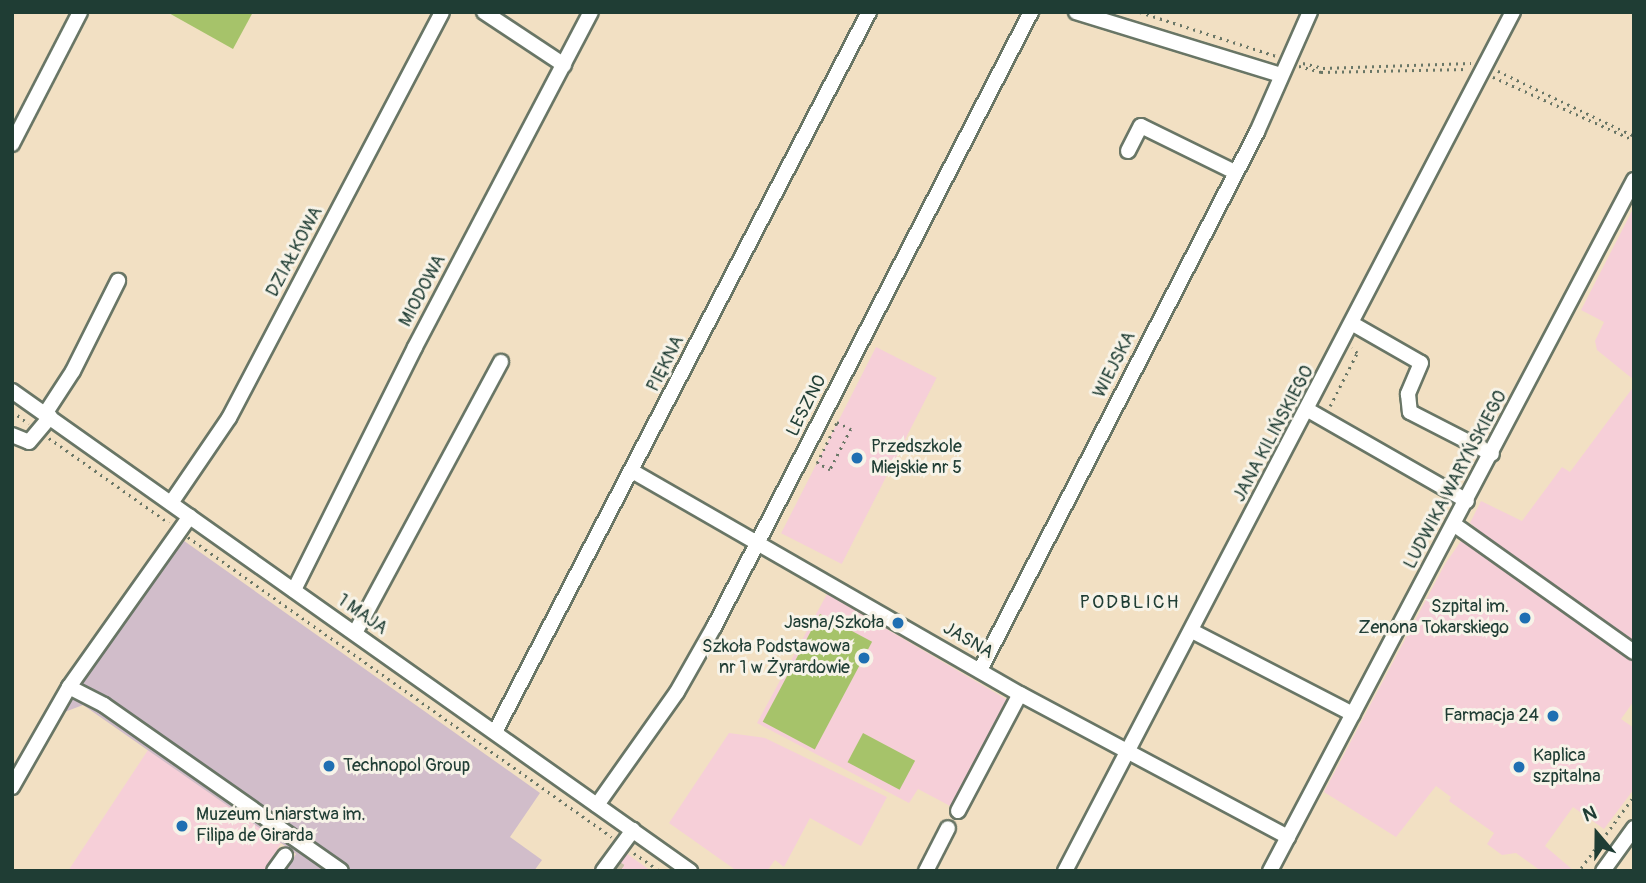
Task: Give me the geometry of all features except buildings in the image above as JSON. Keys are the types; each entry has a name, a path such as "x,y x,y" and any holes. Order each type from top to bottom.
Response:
{"street":[{"path":"12,144 80,12"},
{"name":"DZIAŁKOWA","path":"171,503 229,418 442,12"},
{"path":"484,12 564,65"},
{"name":"MIODOWA","path":"294,590 415,347 591,12"},
{"name":"PIĘKNA","path":"495,732 869,12"},
{"name":"LESZNO","path":"597,805 677,692 759,540 1031,12"},
{"path":"1076,12 1286,66"},
{"name":"WIEJSKA","path":"980,670 1235,172 1310,12"},
{"name":"JANA KILIŃSKIEGO","path":"1065,871 1353,324 1476,71 1513,12"},
{"path":"1128,151 1141,126 1235,172"},
{"name":"LUDWIKA WARYŃSKIEGO","path":"1270,871 1455,525 1634,180"},
{"path":"12,435 29,442 39,431 73,371 118,281"},
{"path":"1353,324 1421,363 1408,394 1410,412 1492,454"},
{"path":"355,634 501,362"},
{"name":"1 MAJA","path":"12,391 690,871"},
{"path":"1308,410 1467,501"},
{"name":"JASNA","path":"632,471 759,540 1020,694 1288,837"},
{"path":"12,787 69,687 190,516"},
{"path":"1455,525 1634,652"},
{"path":"1192,631 1353,714"},
{"path":"69,687 136,727 341,871"},
{"path":"958,811 1020,694"},
{"path":"926,871 948,828"},
{"path":"1603,871 1634,828"},
{"path":"603,871 633,830"},
{"path":"274,871 285,856"}],"path":[{"path":"1139,14 1286,66 1321,72 1476,71 1634,140"},
{"path":"1286,66 1323,68 1474,63 1476,71"},
{"path":"1465,79 1476,71"},
{"path":"12,411 660,871"},
{"path":"837,422 851,429 830,470 817,463 837,422"},
{"path":"1581,868 1634,796"}],"shaded area":[{"path":"1634,207 1634,380 1597,350 1595,341 1604,322 1581,310"},
{"name":"Przedszkole Miejskie nr 5","path":"876,347 937,378 842,564 781,533"},
{"name":"Szpital im. Zenona Tokarskiego","path":"1634,386 1634,701 1621,719 1634,728 1634,789 1604,829 1573,807 1545,846 1574,871 1541,871 1516,853 1502,855 1487,844 1494,833 1449,801 1451,797 1436,786 1396,837 1324,792 1445,564 1461,541 1470,547 1480,531 1470,523 1481,501 1522,521 1562,467 1570,472"},
{"path":"180,538 540,793 510,837 542,860 534,871 285,871 296,854 281,843 83,705 62,713"},
{"name":"Szkoła Podstawowa nr 1 w Żyrardowie","path":"827,594 1011,702 954,808 918,789 909,803 757,723"},
{"path":"729,733 765,738 887,797 861,846 810,818 784,867 775,860 767,871 737,871 669,823"},
{"path":"148,750 281,843 265,871 68,871"},
{"path":"612,843 651,871 592,871"}],"green space":[{"path":"167,12 253,12 233,49"},
{"path":"820,614 872,642 815,749 763,722"},
{"path":"863,733 915,761 900,790 848,762"}],"tunnel":[{"path":"609,863 621,871"}],"place":[{"name":"Przedszkole Miejskie nr 5","path":"857,458"},
{"name":"Szpital im. Zenona Tokarskiego","path":"1525,618"},
{"name":"Jasna/Szkoła","path":"898,623"},
{"name":"Szkoła Podstawowa nr 1 w Żyrardowie","path":"864,658"},
{"name":"Farmacja 24","path":"1553,716"},
{"name":"Technopol Group","path":"329,766"},
{"name":"Kaplica szpitalna","path":"1519,767"},
{"name":"Muzeum Lniarstwa im. Filipa de Girarda","path":"182,826"}],"district":[{"name":"PODBLICH","path":"1130,603"}]}
